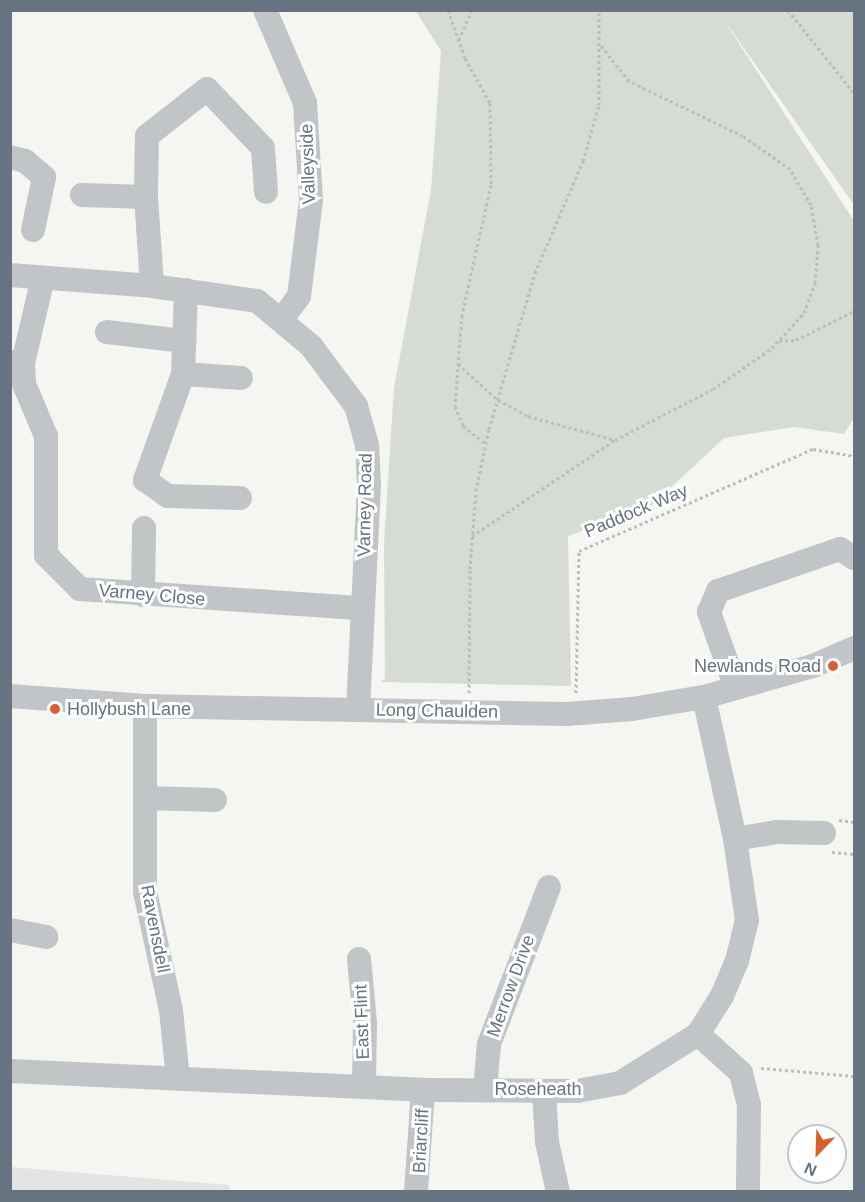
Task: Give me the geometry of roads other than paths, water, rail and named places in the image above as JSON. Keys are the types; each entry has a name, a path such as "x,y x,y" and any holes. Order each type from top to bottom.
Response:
{"street":[{"name":"Valleyside","path":"265,10 305,103 311,200 299,296 282,319"},
{"path":"152,286 147,197 147,136 207,89 263,148 266,192"},
{"path":"18,159 44,177 33,230"},
{"path":"82,195 147,197"},
{"name":"Varney Road","path":"10,275 152,286 257,301 282,319 311,346 356,406 367,445 369,485 361,608 358,710"},
{"path":"17,362 43,278"},
{"path":"186,290 183,375 145,480 168,496 240,498"},
{"path":"107,332 184,341"},
{"name":"Varney Close","path":"17,362 46,436 46,555 80,589 361,608"},
{"path":"183,375 241,378"},
{"path":"143,595 144,528"},
{"path":"736,688 709,612 717,591 840,549 855,558"},
{"name":"Long Chaulden","path":"10,696 145,706 469,712 575,712 632,709 704,697 813,666 855,648"},
{"name":"Roseheath","path":"10,1071 364,1085 423,1090 577,1091 620,1083 698,1034 726,987 747,920 735,839 704,697"},
{"name":"Ravensdell","path":"145,706 145,892 171,1010 178,1079"},
{"path":"145,798 215,800"},
{"path":"735,839 777,832 824,833"},
{"name":"Merrow Drive","path":"485,1089 489,1044 549,887"},
{"path":"10,930 46,937"},
{"name":"East Flint","path":"359,959 364,1085"},
{"path":"698,1034 741,1072 749,1105 748,1191"},
{"name":"Briarcliff","path":"416,1191 423,1090"},
{"path":"544,1092 547,1142 558,1191"}],"place":[{"name":"Newlands Road","path":"833,666"},
{"name":"Hollybush Lane","path":"55,709"}]}
